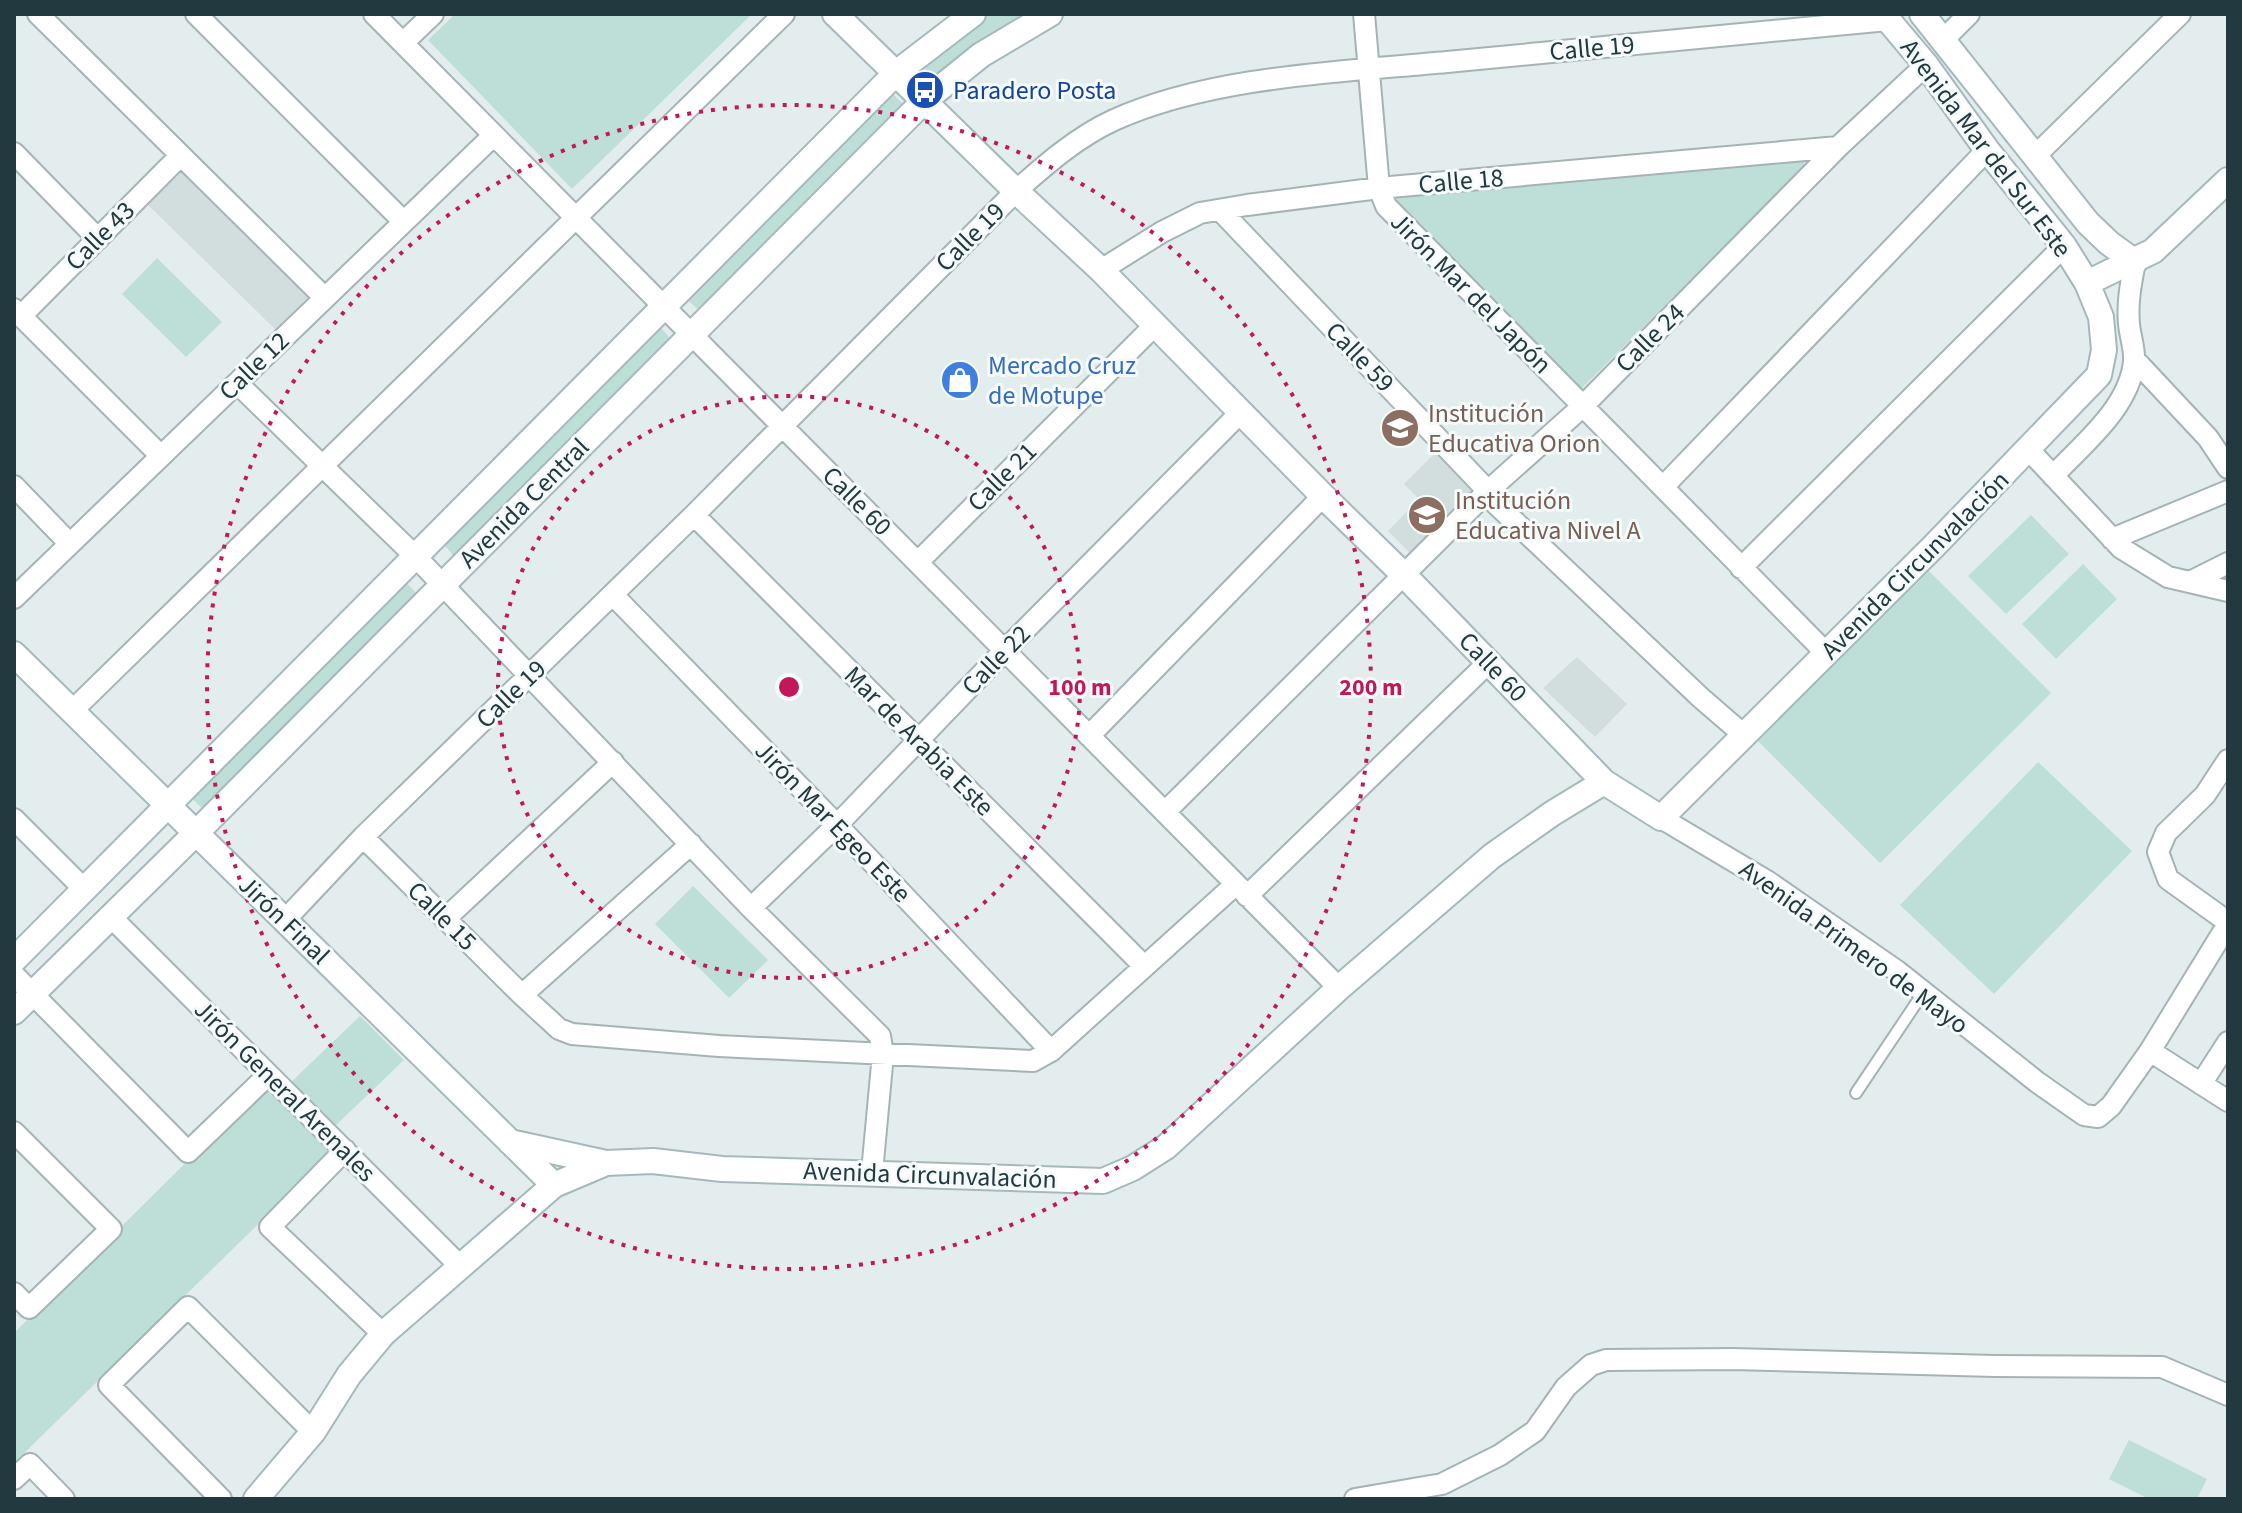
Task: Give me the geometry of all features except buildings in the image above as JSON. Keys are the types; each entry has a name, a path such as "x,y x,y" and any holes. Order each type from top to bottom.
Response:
{"street":[{"path":"38,14 325,298"},
{"path":"196,14 404,222"},
{"name":"Calle 60","path":"374,14 1339,988"},
{"path":"403,43 433,14"},
{"path":"71,712 784,14"},
{"name":"Calle 60","path":"835,14 1101,270 1405,576 1604,782"},
{"name":"Avenida Central","path":"14,960 896,73 973,14"},
{"name":"Avenida Central","path":"14,1012 924,101 981,55 1050,14"},
{"name":"Jirón Mar del Japón","path":"1364,14 1379,188 1386,206 1827,654"},
{"name":"Avenida Mar del Sur Este","path":"1922,14 2088,223 2135,262"},
{"path":"1943,40 1969,14"},
{"path":"2035,156 2180,14"},
{"name":"Calle 19","path":"284,921 363,837 694,515 1016,191 1054,157 1112,121 1179,97 1240,84 1885,17"},
{"name":"Avenida Mar del Sur Este","path":"1885,17 1926,65 1987,150 2064,246 2087,283"},
{"name":"Calle 24","path":"1166,811 1488,491 1583,406 1838,147 1926,65"},
{"name":"Calle 12","path":"14,598 494,135"},
{"name":"Calle 18","path":"1101,270 1162,232 1200,213 1379,188 1838,147"},
{"path":"1663,487 1987,150"},
{"path":"14,153 98,239"},
{"name":"Calle 43","path":"17,313 98,239 180,156"},
{"path":"2087,283 2135,262 2165,242 2228,180"},
{"name":"Calle 59","path":"1220,210 1488,491 1496,504 1745,736"},
{"path":"1741,568 2064,246"},
{"path":"2053,476 2101,426 2128,387 2134,359 2129,325 2129,293 2135,262"},
{"name":"Avenida Circunvalación","path":"1661,818 1827,654 2099,375 2103,364 2101,317 2087,283"},
{"path":"17,313 161,456"},
{"name":"Calle 21","path":"918,562 1155,325"},
{"path":"2134,359 2208,438 2228,468"},
{"path":"237,383 416,557 440,586 531,676 751,908 880,1036 883,1054 872,1172"},
{"name":"Calle 22","path":"751,908 837,825 1241,412"},
{"path":"2028,449 2112,539 2147,566 2168,577 2228,591"},
{"path":"14,486 70,544"},
{"path":"2112,539 2228,491"},
{"path":"1089,736 1323,496"},
{"name":"Mar de Arabia Este","path":"694,515 1144,966"},
{"path":"2190,582 2228,563"},
{"name":"Jirón Mar Egeo Este","path":"613,595 1051,1051"},
{"name":"Jirón Final","path":"14,654 554,1185"},
{"path":"1051,1051 1144,966 1241,890 1489,662"},
{"path":"445,919 613,762"},
{"path":"2225,769 2205,795 2166,833 2158,852 2168,879 2228,923 2150,1051 2228,1101"},
{"name":"Avenida Circunvalación","path":"256,1499 313,1432 349,1375 383,1334 554,1185 606,1163 653,1161 722,1169 1103,1181 1133,1168 1166,1147 1339,988 1492,856 1604,782"},
{"name":"Avenida Primero de Mayo","path":"1604,782 1767,881 1923,993 2084,1115 2098,1117 2111,1106 2150,1051"},
{"path":"14,819 85,890"},
{"name":"Calle 15","path":"363,837 522,995 559,1029 572,1034 1033,1061 1051,1051"},
{"path":"522,995 691,844"},
{"name":"Jirón General Arenales","path":"111,917 460,1266"},
{"path":"14,975 188,1152 268,1075"},
{"path":"2201,1084 2228,1042"},
{"path":"14,1132 111,1229 29,1308 14,1293"},
{"path":"510,1142 606,1163"},
{"path":"345,1150 270,1227 383,1334"},
{"path":"221,1499 109,1385 188,1307 313,1432"},
{"path":"1355,1499 1442,1484 1500,1455 1535,1431 1566,1387 1591,1365 1606,1360 1733,1359 2162,1367 2228,1395"},
{"path":"14,1479 30,1464 64,1499"}],"lane":[{"path":"1856,1093 1923,993"}],"shaded area":[{"path":"182,172 309,296 276,330 148,205"},
{"name":"Institución Educativa Nivel A","path":"1437,451 1475,489 1411,554 1388,531 1419,499 1404,484"},
{"path":"1577,657 1627,704 1595,737 1543,688"}],"green space":[{"path":"455,14 752,14 572,189 428,40"},
{"path":"984,14 1029,14 939,83 921,65"},
{"path":"891,92 907,108 701,312 685,298"},
{"path":"1803,161 1805,166 1576,394 1390,202 1391,197"},
{"path":"157,258 222,322 186,357 122,294"},
{"path":"659,325 673,342 455,558 442,542"},
{"path":"2031,515 2069,554 2006,614 1968,576"},
{"path":"2083,564 2117,599 2056,659 2022,624"},
{"path":"1929,571 2051,693 1880,863 1758,741"},
{"path":"405,581 419,596 202,808 189,796"},
{"path":"2038,762 2132,851 1994,994 1900,905"},
{"path":"693,886 768,960 729,998 655,924"},
{"path":"360,1016 404,1060 332,1129 288,1085"},
{"path":"266,1083 333,1151 14,1463 14,1333"},
{"path":"2129,1440 2207,1479 2197,1499 2149,1499 2109,1479"}],"place":[{"name":"Paradero Posta","path":"925,90"},
{"name":"Mercado Cruz de Motupe","path":"960,380"},
{"name":"Institución Educativa Orion","path":"1400,428"},
{"name":"Institución Educativa Nivel A","path":"1427,515"}]}
